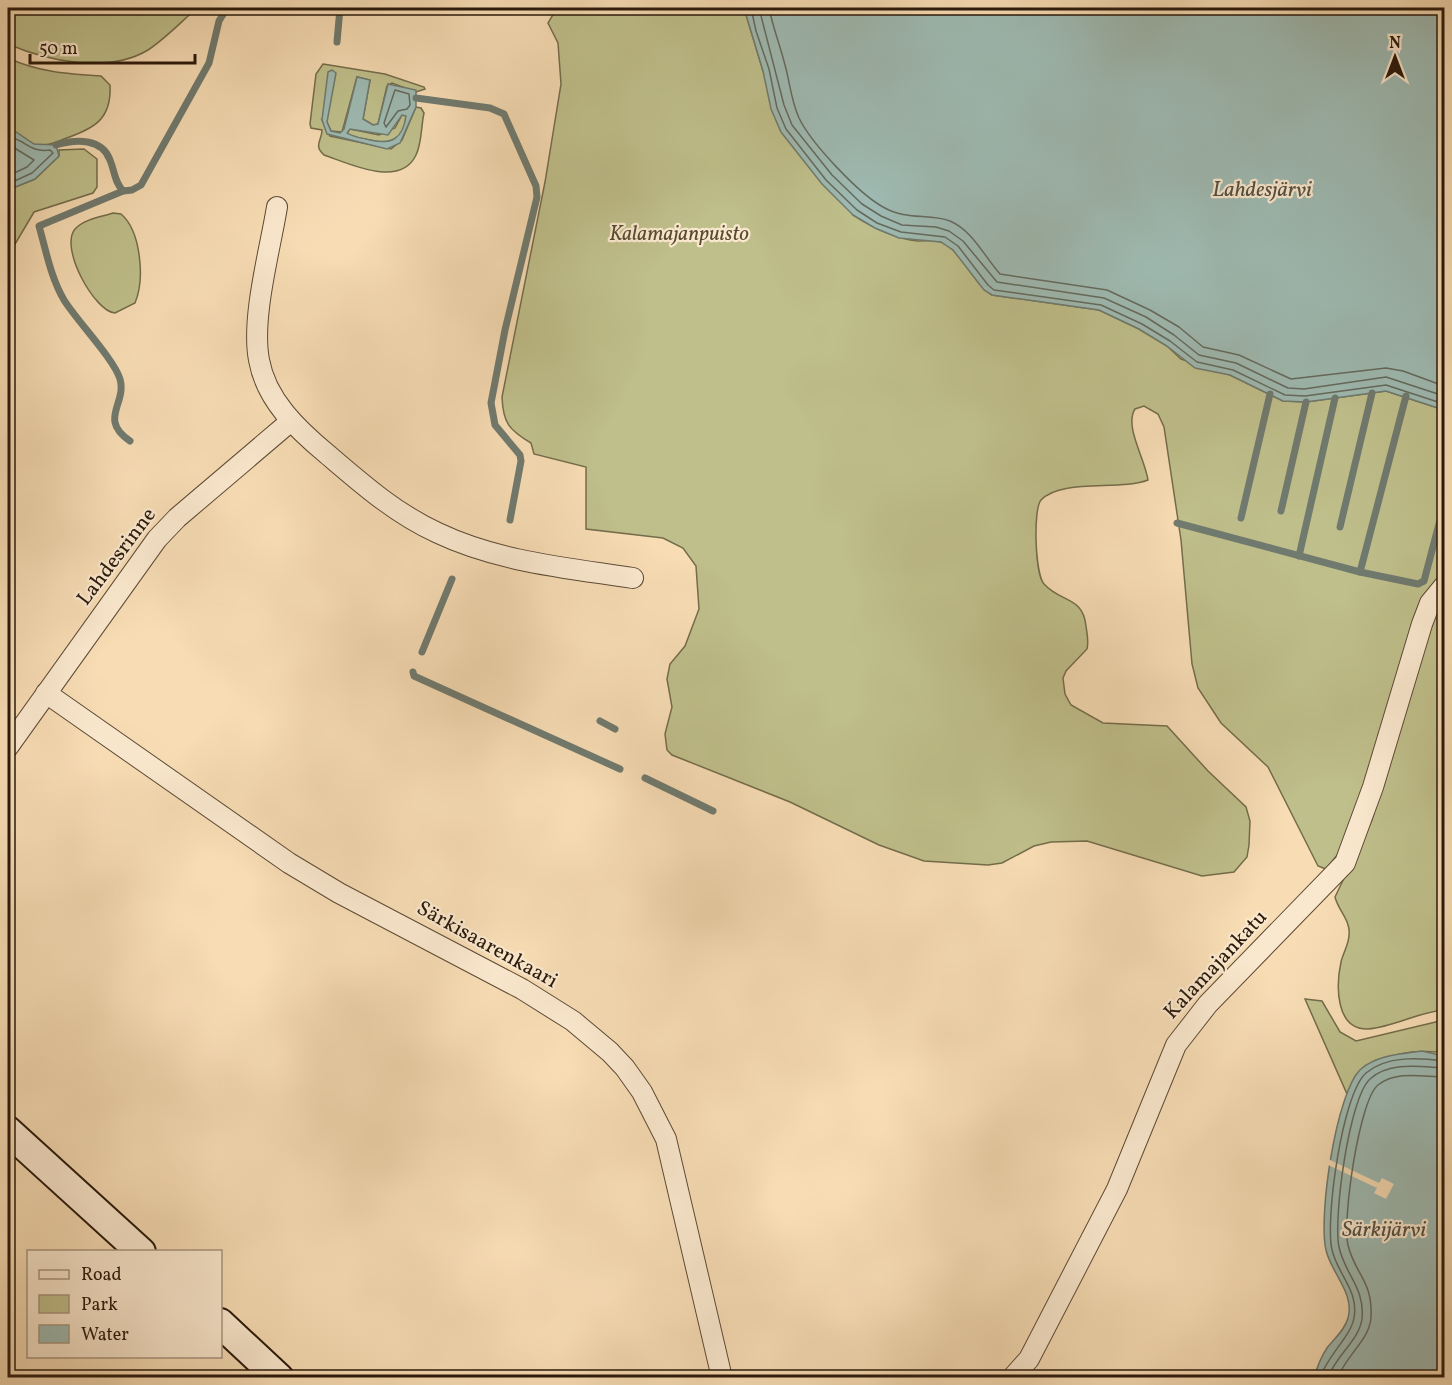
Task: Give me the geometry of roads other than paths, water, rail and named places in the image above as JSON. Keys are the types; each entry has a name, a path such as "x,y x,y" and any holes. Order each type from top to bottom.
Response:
{"main road":[{"path":"8,1131 140,1250"},
{"path":"222,1325 279,1377"}],"street":[{"path":"277,207 257,342 259,361 266,381 276,402 291,421 365,487 401,513 438,534 481,550 533,562 633,578"},
{"name":"Lahdesrinne","path":"8,747 157,539 177,518 291,421"},
{"name":"Kalamajankatu","path":"1012,1377 1029,1359 1117,1189 1176,1045 1208,1004 1345,863 1373,787 1422,624 1430,603 1444,586"},
{"name":"Särkisaarenkaari","path":"46,693 289,863 339,893 522,989 573,1021 610,1052 642,1092 666,1139 722,1377"}],"water":[{"name":"Lahdesjärvi","path":"744,8 1444,8 1444,410 1386,391 1306,402 1283,401 1230,375 1195,368 1167,346 1139,329 1099,310 992,295 984,290 953,250 941,242 899,238 875,228 853,215 822,184 781,132 771,109 763,71"},
{"path":"332,70 336,73 327,122 331,131 340,133 344,129 357,77 370,80 363,119 373,125 378,124 388,84 416,90 416,107 400,143 387,149 327,134 322,120 328,72","holes":["402,115 406,116 399,135 390,141 377,141 347,133 350,129 388,135"]},
{"path":"8,131 16,132 34,144 56,145 59,156 35,179 8,190"},
{"name":"Särkijärvi","path":"1422,1051 1444,1056 1444,1377 1314,1378 1325,1351 1344,1326 1349,1309 1345,1292 1326,1250 1324,1234 1331,1156 1344,1102 1352,1082 1367,1064 1390,1056"}],"waterway":[{"path":"56,145 80,141 95,144 106,153 112,164 116,180 123,191 132,190 141,185 209,63 219,21 227,8"},
{"path":"337,42 340,8"},
{"path":"416,98 490,108 504,114 536,186 537,197 505,330 491,403 495,425 520,455 521,461 510,520"},
{"path":"123,191 39,226 59,292 111,361 120,379 116,426 130,441"},
{"path":"1340,527 1372,393"},
{"path":"1241,518 1270,394"},
{"path":"1360,572 1406,396"},
{"path":"1299,556 1335,398"},
{"path":"1281,511 1306,402"},
{"path":"1177,523 1360,572 1418,584 1424,581 1444,505"},
{"path":"422,652 452,579"},
{"path":"413,672 414,676 620,769"},
{"path":"600,721 615,729"},
{"path":"645,778 713,811"}],"park label":[{"name":"Kalamajanpuisto","path":"679,234"}]}
